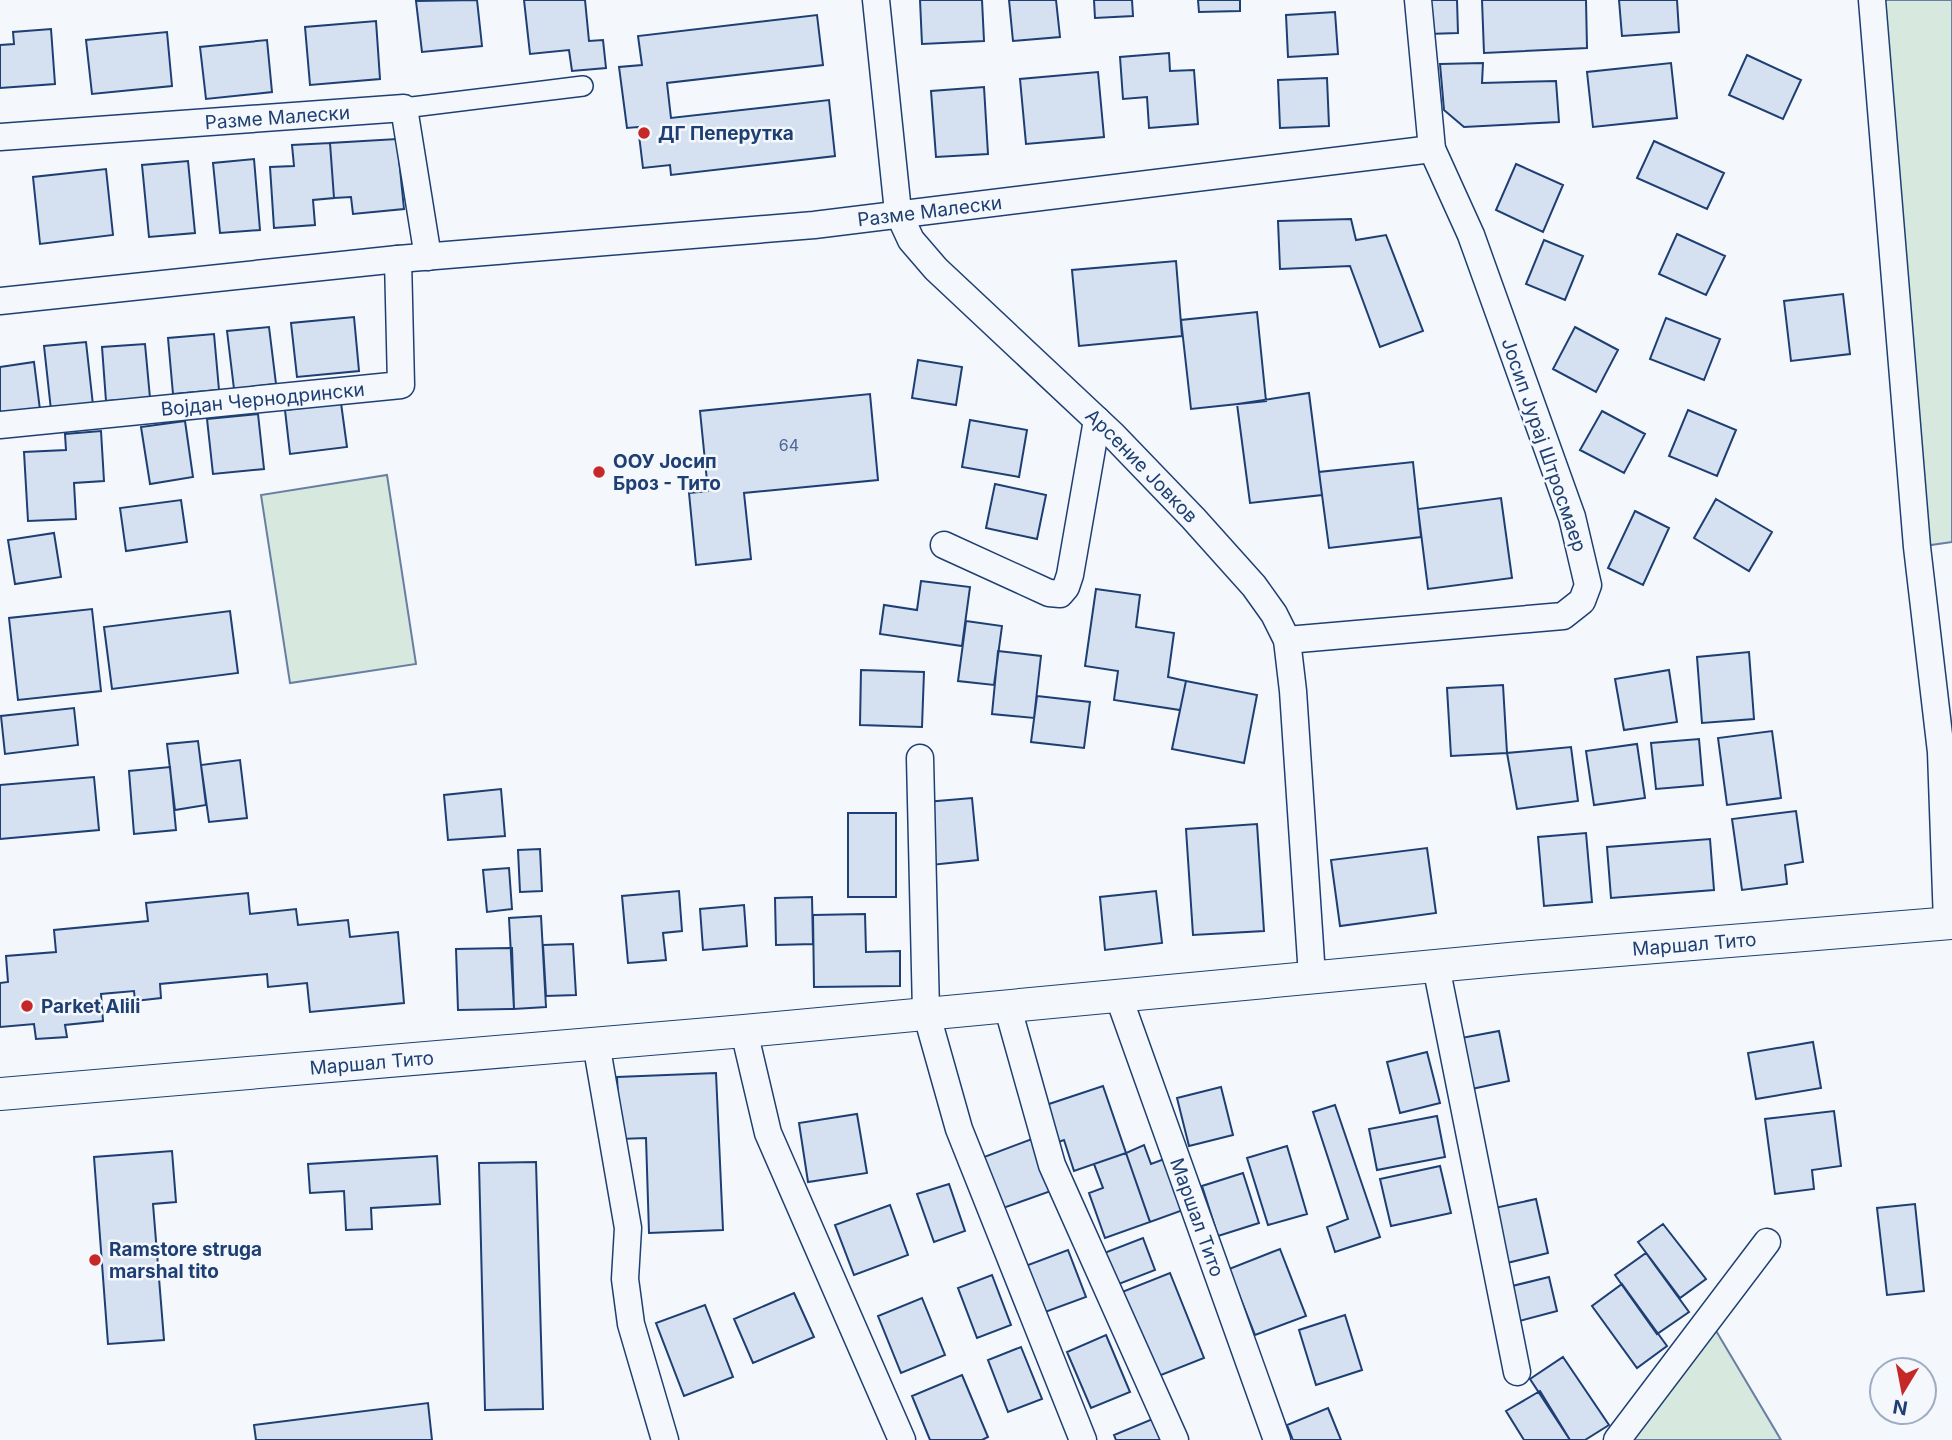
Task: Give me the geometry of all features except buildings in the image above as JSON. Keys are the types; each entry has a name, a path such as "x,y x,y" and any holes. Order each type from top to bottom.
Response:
{"street":[{"name":"Арсение Јовков","path":"876,0 898,212 911,240 936,269 1097,420 1193,518 1254,586 1274,614 1287,640 1293,691 1312,976"},
{"name":"Јосип Јурај Штросмаер","path":"1287,640 1563,616 1582,601 1588,585 1572,517 1485,273 1432,149 1418,0"},
{"path":"1872,0 1917,547 1941,752 1950,923"},
{"path":"428,257 404,108 583,86"},
{"name":"Разме Малески","path":"0,136 404,108"},
{"name":"Разме Малески","path":"0,301 398,259 814,225 898,212 1432,149"},
{"name":"Војдан Чернодрински","path":"0,425 401,385 398,259"},
{"path":"944,545 1049,593 1059,594 1066,587 1070,575 1097,420"},
{"path":"919,758 926,1012 959,1129 1083,1440"},
{"name":"Маршал Тито","path":"0,1094 744,1031 1312,976 1950,923"},
{"path":"1436,966 1517,1372"},
{"name":"Маршал Тито","path":"1118,995 1277,1440"},
{"path":"1007,1005 1052,1165 1175,1440"},
{"path":"744,1031 768,1133 901,1440"},
{"path":"596,1043 628,1228 625,1279 631,1324 665,1440"},
{"path":"1617,1440 1767,1242"}],"shaded area":[{"path":"1872,0 1952,0 1952,542 1917,547"},
{"path":"387,475 416,664 290,683 261,495"},
{"path":"1712,1324 1781,1440 1625,1440"}],"place":[{"name":"ДГ Пеперутка","path":"644,133"},
{"name":"ООУ Јосип Броз - Тито","path":"599,472"},
{"name":"Parket Alili","path":"27,1006"},
{"name":"Ramstore struga marshal tito","path":"95,1260"}]}
